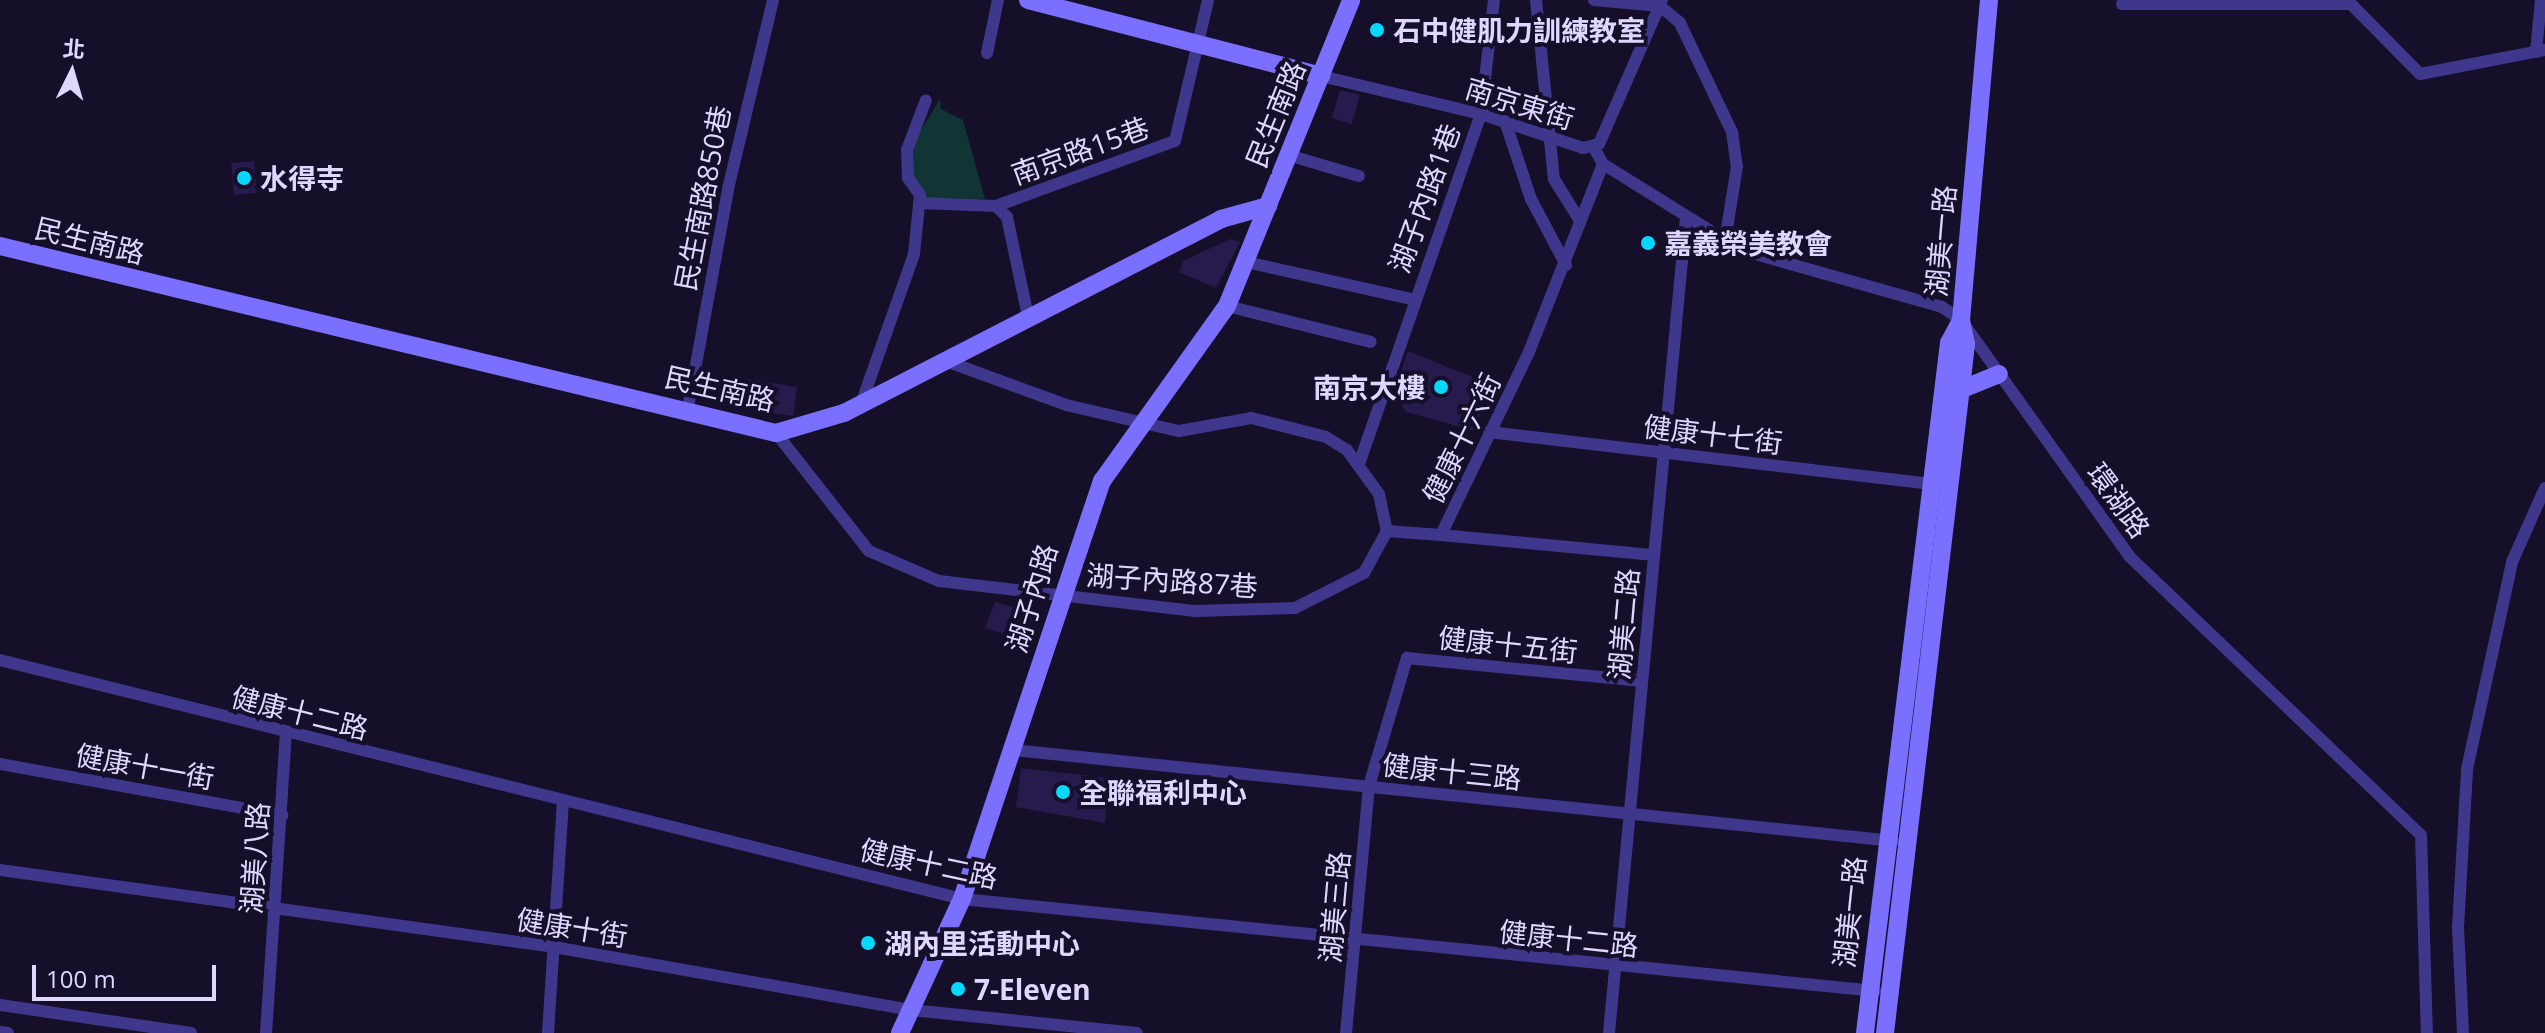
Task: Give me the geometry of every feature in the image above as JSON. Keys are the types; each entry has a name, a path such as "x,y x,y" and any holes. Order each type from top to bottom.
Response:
{"street":[{"name":"民生南路850巷","path":"688,408 730,175 773,0"},
{"path":"987,53 998,0"},
{"path":"1028,0 1197,41 1321,76"},
{"path":"1197,41 1208,0"},
{"name":"民生南路","path":"0,246 688,408 776,433 861,404 1221,219 1268,206 1351,0"},
{"name":"湖子內路1巷","path":"1359,464 1412,299 1481,114 1494,0"},
{"path":"1536,0 1554,179 1580,221"},
{"path":"1594,0 1661,3 1680,23 1732,132 1737,166 1725,241"},
{"name":"湖美一路","path":"1865,1033 1885,840 1940,485 1961,320 1989,0"},
{"path":"2122,4 2351,4 2420,74 2540,51 2541,0"},
{"name":"南京東街","path":"1321,76 1481,114 1593,146 1661,3"},
{"name":"南京路15巷","path":"919,203 996,206 1175,141 1197,41"},
{"path":"861,404 914,254 919,203 907,150 926,100"},
{"path":"1505,121 1531,199 1566,265"},
{"name":"環湖路","path":"1593,146 1603,164 1725,241 1942,307 1961,320 2130,557 2421,835 2427,1033"},
{"path":"1288,155 1359,176"},
{"name":"健康十六街","path":"1603,164 1566,265 1441,535 1654,555"},
{"name":"南京路15巷","path":"996,206 1007,217 1028,317"},
{"name":"湖子內路","path":"900,1033 962,899 1102,481 1227,306 1268,206"},
{"name":"湖美二路","path":"1609,1033 1686,219"},
{"name":"湖子內路1巷","path":"1246,262 1412,299"},
{"path":"1227,306 1371,342"},
{"path":"1885,1033 1940,485 1960,390 1958,343"},
{"path":"946,361 1066,405 1145,420 1179,431 1251,418 1290,424 1326,437 1359,464 1379,494 1387,531 1441,535"},
{"path":"1960,390 1999,374"},
{"name":"健康十七街","path":"1489,432 1940,485"},
{"name":"湖子內路87巷","path":"776,433 869,551 939,581 1195,611 1295,608 1364,573 1387,531"},
{"path":"2463,1033 2458,927 2467,769 2512,562 2545,488"},
{"name":"健康十五街","path":"1369,786 1407,658 1642,681"},
{"name":"健康十二路","path":"0,660 286,734 962,899 1354,941 1869,990"},
{"name":"湖美八路","path":"266,1033 286,734"},
{"name":"健康十三路","path":"1013,750 1885,840"},
{"name":"健康十一街","path":"0,764 282,815"},
{"name":"湖美三路","path":"1346,1033 1369,786"},
{"path":"548,1033 563,801"},
{"name":"湖美一路","path":"1885,840 1905,842"},
{"name":"健康十街","path":"0,870 554,947 911,1010 1137,1033"},
{"name":"湖美一路","path":"1869,990 1889,993"},
{"path":"0,1005 191,1033"},
{"path":"0,1032 8,1033"}],"green space":[{"path":"940,99 941,109 963,120 985,199 925,198 911,178 910,148"}],"building":[{"path":"1340,90 1360,95 1352,124 1332,118"},
{"name":"水得寺","path":"254,161 257,193 234,195 231,163"},
{"path":"1230,239 1240,242 1216,288 1179,272 1183,261"},
{"name":"南京大樓","path":"1408,351 1490,384 1475,431 1406,412 1394,392"},
{"path":"748,379 797,387 793,416 744,409"},
{"path":"995,602 1037,614 1025,641 985,628"},
{"name":"全聯福利中心","path":"1021,768 1109,778 1105,823 1016,807"}],"place":[{"name":"石中健肌力訓練教室","path":"1377,30"},
{"name":"水得寺","path":"244,178"},
{"name":"嘉義榮美教會","path":"1648,243"},
{"name":"南京大樓","path":"1441,387"},
{"name":"全聯福利中心","path":"1063,792"},
{"name":"湖內里活動中心","path":"868,943"},
{"name":"7-Eleven","path":"958,989"}]}
